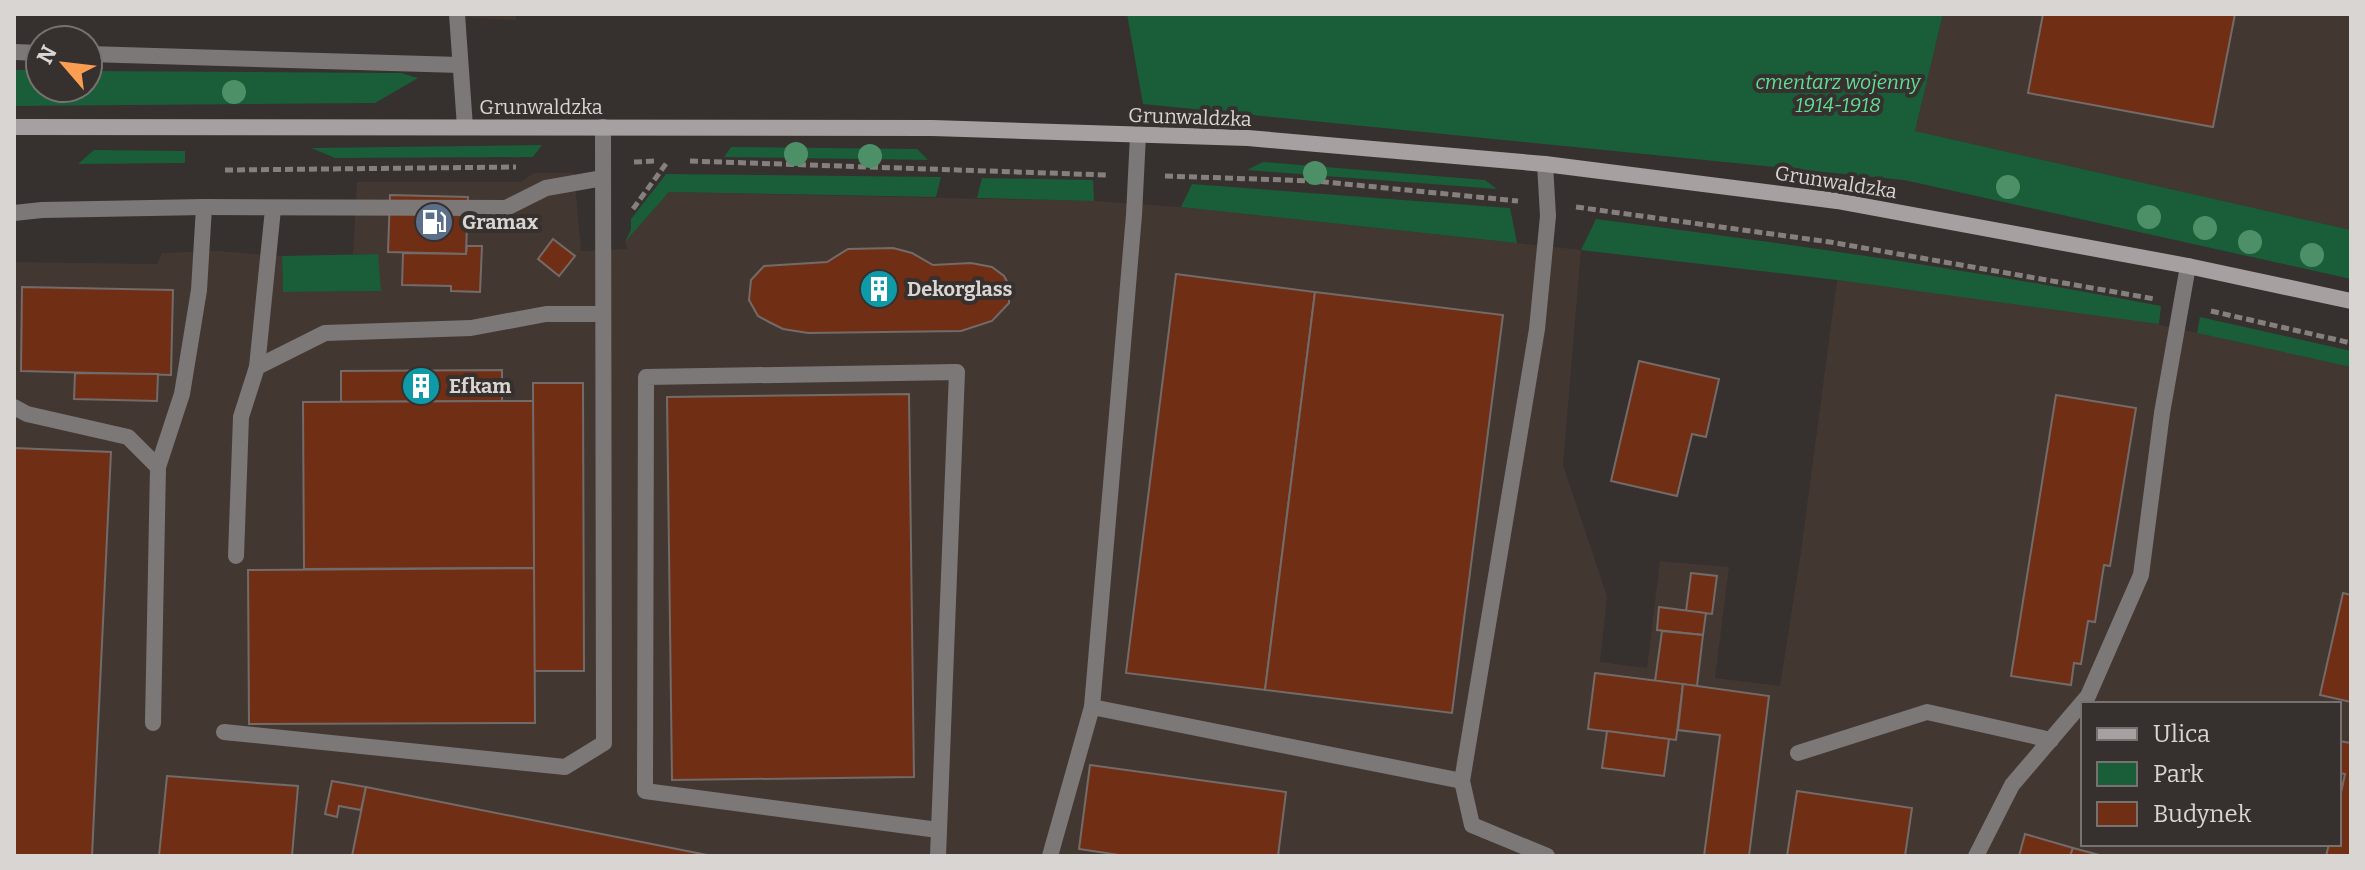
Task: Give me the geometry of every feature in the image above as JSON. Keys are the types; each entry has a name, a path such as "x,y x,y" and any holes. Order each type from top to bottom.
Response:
{"main road":[{"name":"Grunwaldzka","path":"14,127 933,128 1248,138 1545,164 1837,201 2188,266 2351,301"}],"lane":[{"path":"457,14 465,127"},
{"path":"104,54 460,65"},
{"path":"224,732 565,767 604,743 603,127"},
{"path":"1050,856 1092,707 1138,135"},
{"path":"1545,164 1545,256 1537,329 1462,781 1472,825 1547,856"},
{"path":"14,213 204,207 506,208 546,188 603,171"},
{"path":"153,723 158,467 182,394 199,290 204,207"},
{"path":"236,556 241,417 257,367 273,209"},
{"path":"2083,702 2141,575 2162,413 2188,266"},
{"path":"257,367 325,333 471,328 546,314 603,314"},
{"path":"938,830 645,791 646,377 957,372 938,856"},
{"path":"14,407 27,414 128,437 158,467"},
{"path":"1976,856 2012,785 2081,704"},
{"path":"1092,707 1462,781"},
{"path":"1798,753 1927,712 2051,740"}],"path":[{"path":"603,171 668,161 1315,181 1547,204 1830,242 2181,304 2351,343"},
{"path":"225,170 526,167"}],"shaded area":[{"path":"354,14 516,14 516,20 425,15"},
{"path":"1943,14 2351,14 2351,230 1915,131"},
{"path":"534,173 574,173 581,251 628,249 625,242 669,192 1094,201 1192,208 1581,250 1563,465 1607,596 1600,662 1647,668 1660,561 1729,567 1715,678 1780,686 1837,280 2148,322 2351,367 2351,856 14,856 14,262 157,264 162,253 219,251 282,256 283,292 380,291 377,254 353,254 357,182 521,182"}],"green space":[{"name":"cmentarz wojenny 1914-1918","path":"1127,14 1943,14 1915,131 2351,230 2351,279 1904,180 1143,104"},
{"path":"14,70 24,70 24,104 104,104 104,71 401,73 418,78 375,103 14,106"},
{"path":"542,145 533,157 335,158 311,148"},
{"path":"731,147 917,149 928,160 724,157"},
{"path":"94,150 185,151 185,163 78,164"},
{"path":"1263,162 1485,180 1497,189 1247,170"},
{"path":"666,174 941,177 936,197 669,192 625,242 631,229 631,219"},
{"path":"982,178 1093,180 1094,201 977,198"},
{"path":"1192,184 1510,208 1517,243 1181,207"},
{"path":"1596,219 1879,258 2161,306 2159,324 1837,280 1581,250"},
{"path":"378,254 381,291 283,292 282,256"},
{"path":"2200,317 2351,351 2351,367 2197,333"}],"building":[{"path":"2043,14 2235,14 2213,127 2028,93"},
{"path":"390,195 468,197 466,254 388,252"},
{"path":"553,239 575,256 559,276 538,259"},
{"path":"467,246 482,246 480,292 451,291 451,286 402,285 403,253 466,254"},
{"name":"Dekorglass","path":"893,248 912,253 933,265 971,263 992,267 1004,276 1009,285 1009,303 992,321 961,331 808,333 783,329 758,316 749,300 751,280 764,266 827,262 848,249"},
{"path":"1176,274 1315,292 1265,690 1126,673"},
{"path":"22,287 173,290 171,375 21,371"},
{"path":"1315,292 1503,315 1452,713 1265,690"},
{"path":"1639,361 1719,379 1706,437 1692,434 1677,496 1611,481"},
{"name":"Efkam","path":"502,370 502,401 341,402 341,371"},
{"path":"75,373 158,374 157,401 74,399"},
{"path":"533,383 583,383 584,671 534,671"},
{"path":"909,394 914,777 672,780 667,397"},
{"path":"2056,395 2136,408 2110,566 2104,565 2095,622 2088,621 2081,664 2074,663 2071,685 2011,676"},
{"path":"533,401 534,568 304,569 303,402"},
{"path":"14,448 111,452 92,856 14,856"},
{"path":"534,568 535,723 249,724 248,570"},
{"path":"1691,573 1717,576 1712,614 1686,611"},
{"path":"2343,593 2351,595 2351,702 2320,695"},
{"path":"1659,607 1706,613 1703,635 1657,630"},
{"path":"1662,631 1703,635 1697,686 1655,681"},
{"path":"1595,673 1683,684 1676,740 1588,729"},
{"path":"1683,684 1769,696 1749,856 1704,856 1720,735 1678,730"},
{"path":"1607,731 1669,739 1664,776 1602,768"},
{"path":"2341,741 2351,743 2351,856 2326,856 2328,846 2341,846 2341,793 2345,774 2341,773"},
{"path":"1090,765 1286,792 1278,856 1126,856 1079,849"},
{"path":"167,776 298,786 292,856 159,856"},
{"path":"332,781 366,787 361,810 339,806 337,817 325,814"},
{"path":"366,787 712,856 352,856"},
{"path":"1797,791 1912,808 1905,856 1787,856"},
{"path":"2025,834 2073,848 2070,856 2019,856"},
{"path":"2073,848 2103,856 2070,856"}],"place":[{"name":"Gramax","path":"434,222"},
{"name":"Dekorglass","path":"879,289"},
{"name":"Efkam","path":"421,386"}]}
